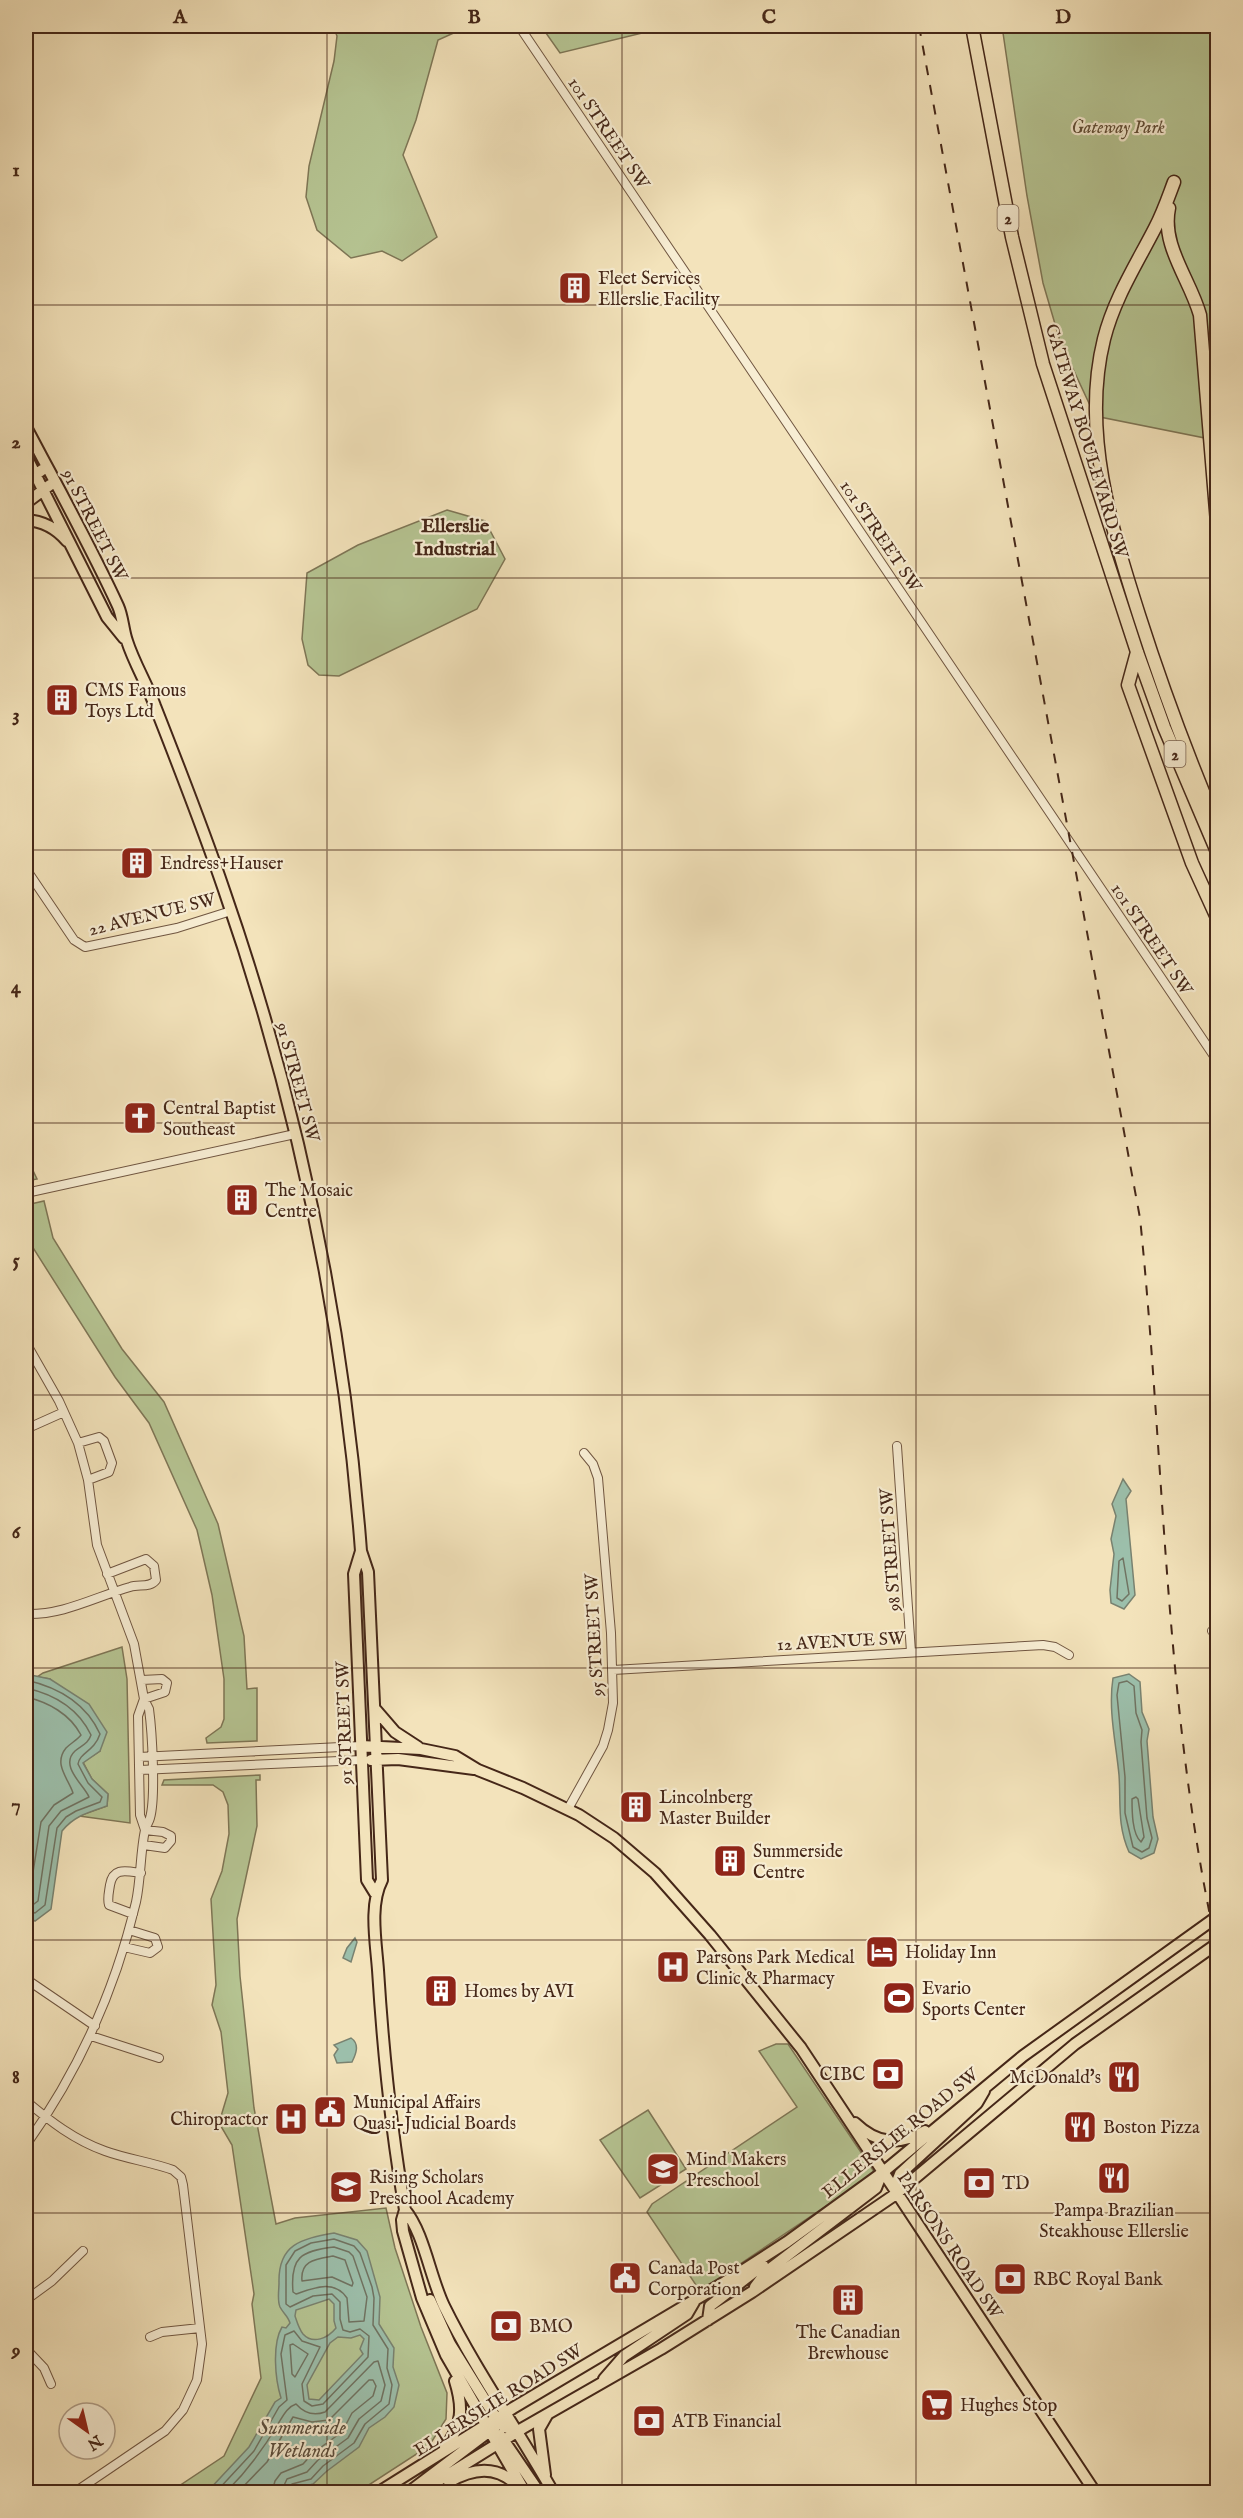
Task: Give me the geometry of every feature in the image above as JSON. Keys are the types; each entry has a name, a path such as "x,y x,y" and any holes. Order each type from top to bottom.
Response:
{"highway":[{"name":"GATEWAY BOULEVARD SW","path":"972,26 1008,219 1029,314 1056,408 1164,728 1218,854"},
{"path":"1218,536 1200,315 1196,299 1173,251 1168,232 1168,214 1174,182 1156,226 1122,290 1108,325 1097,382 1096,431 1102,478 1126,574 1159,679 1218,828"},
{"path":"1137,652 1128,685 1192,863 1218,920"}],"main road":[{"name":"91 STREET SW","path":"26,427 120,611 126,641 181,770 231,910 265,1021 295,1134 333,1316 355,1478 361,1551 368,1572 382,1880 375,1893"},
{"name":"91 STREET SW","path":"26,456 107,617 126,641"},
{"path":"26,482 47,466"},
{"path":"26,503 55,482"},
{"path":"26,520 36,521 60,533 78,556"},
{"name":"91 STREET SW","path":"361,1551 354,1574 367,1880 375,1893 384,2056 405,2210 402,2220 408,2251 422,2298 446,2355 495,2423 517,2432 550,2488"},
{"path":"375,1710 400,1736 421,1749"},
{"name":"PARSONS ROAD SW","path":"361,1746 421,1749 455,1756 478,1770 568,1809 614,1838 655,1873 793,2038 1095,2493"},
{"name":"PARSONS ROAD SW","path":"362,1760 398,1759 478,1770"},
{"name":"ELLERSLIE ROAD SW","path":"379,2493 787,2242 882,2173 943,2120 1023,2056 1218,1916"},
{"name":"ELLERSLIE ROAD SW","path":"420,2493 517,2432 708,2320 896,2194 1076,2044 1218,1942"},
{"path":"896,2194 896,2184 900,2174 977,2103 989,2084"},
{"path":"840,2108 871,2137 889,2142 907,2140 943,2120"},
{"path":"752,2292 767,2271 876,2188 882,2173"},
{"name":"91 STREET SW","path":"405,2210 413,2219 419,2233 444,2307 525,2493"},
{"path":"708,2320 710,2306 761,2266 787,2242"},
{"path":"408,2251 450,2344 495,2423 409,2493"},
{"path":"599,2386 624,2356 687,2314 694,2300"},
{"path":"438,2456 453,2437 461,2415 459,2395 446,2355"},
{"path":"549,2414 541,2423 539,2436 550,2488"},
{"path":"501,2442 539,2493"},
{"path":"431,2493 458,2477 487,2469 500,2472 525,2493"}],"street":[{"name":"101 STREET SW","path":"519,26 1218,1062"},
{"name":"22 AVENUE SW","path":"26,869 74,940 81,945 94,946 177,928 231,910"},
{"path":"26,1193 295,1134"},
{"path":"26,1343 64,1412 78,1443 88,1480 96,1539 106,1574 134,1644 144,1699 150,1715 152,1756 150,1817 145,1830 141,1873 124,1947 91,2036 45,2117 26,2145"},
{"path":"26,1429 64,1412"},
{"path":"78,1443 99,1437 104,1441 112,1462 109,1472 88,1480"},
{"name":"98 STREET SW","path":"897,1446 911,1652"},
{"name":"95 STREET SW","path":"568,1809 603,1746 609,1730 613,1703 613,1670 598,1478 593,1464 584,1453"},
{"path":"26,1614 58,1611 133,1586 153,1584 156,1580 154,1566 150,1560 141,1560 106,1574"},
{"name":"12 AVENUE SW","path":"613,1670 1043,1645 1055,1647 1068,1655"},
{"path":"142,1680 162,1679 167,1683 165,1692 144,1699"},
{"path":"144,1699 138,1716 140,1815 145,1830"},
{"path":"140,1756 361,1746"},
{"path":"140,1770 362,1760"},
{"path":"144,1845 165,1848 171,1841 171,1836 166,1833 145,1830"},
{"path":"133,1914 109,1905 111,1879 115,1873 120,1871 141,1873"},
{"path":"124,1947 150,1953 158,1947 155,1938 129,1930"},
{"path":"26,1979 95,2026"},
{"path":"91,2036 159,2058"},
{"path":"26,2101 57,2127 104,2150 169,2168 179,2174 183,2185 202,2352 197,2380 189,2400 177,2418 157,2438 75,2493"},
{"path":"26,2300 52,2281 82,2251"},
{"path":"150,2337 162,2332 200,2328"},
{"path":"26,2349 44,2368 51,2384"}],"green space":[{"path":"333,26 466,26 438,40 416,120 403,155 437,237 402,261 382,251 351,258 317,230 306,197 309,166 334,61 337,36"},
{"path":"541,26 671,26 560,53"},
{"name":"Gateway Park","path":"1002,26 1217,26 1218,352 1210,439 1095,416 1060,341 1043,283 1027,196"},
{"path":"447,510 485,521 505,559 477,609 339,676 319,675 308,665 302,639 307,573 358,545"},
{"path":"26,1156 37,1179 26,1181"},
{"path":"44,1201 53,1238 122,1349 164,1402 218,1524 244,1636 247,1689 257,1688 257,1741 207,1743 206,1738 221,1727 224,1719 224,1679 212,1595 197,1530 149,1423 115,1377 30,1243 26,1226 26,1205"},
{"path":"122,1647 127,1679 130,1823 79,1816 107,1806 108,1794 92,1779 83,1762 100,1751 50,1679 37,1677"},
{"path":"260,1775 260,1780 256,1780 257,1826 237,1919 240,1976 254,2108 276,2224 295,2218 386,2208 395,2248 421,2327 447,2393 446,2419 429,2446 358,2492 170,2492 224,2456 261,2378 252,2304 254,2294 232,2145 219,2123 228,2093 221,2032 212,2005 216,1985 211,1899 222,1871 229,1834 228,1805 223,1792 213,1785 162,1785 164,1780"},
{"path":"776,2044 788,2044 875,2173 700,2291 647,2212 652,2204 797,2107 759,2051"},
{"path":"648,2110 686,2169 640,2198 600,2140"}],"water":[{"path":"1123,1479 1131,1491 1126,1499 1135,1595 1124,1609 1111,1603 1110,1590 1114,1554 1111,1539 1116,1516 1112,1504"},
{"path":"26,1674 50,1679 89,1704 107,1732 100,1751 83,1763 92,1779 108,1794 107,1806 77,1818 62,1831 51,1909 35,1921 26,1915"},
{"path":"1129,1674 1140,1682 1142,1712 1149,1729 1147,1741 1153,1817 1158,1839 1154,1853 1141,1859 1129,1852 1123,1833 1112,1714 1113,1678"},
{"path":"1218,1682 1217,1736 1210,1707 1210,1686"},
{"path":"355,1938 357,1942 351,1962 343,1958"},
{"path":"351,2038 356,2043 356,2052 352,2062 337,2063 334,2055 338,2049 334,2045"},
{"name":"Summerside Wetlands","path":"334,2233 357,2240 367,2251 380,2297 379,2324 394,2348 393,2367 399,2385 394,2407 385,2417 369,2428 359,2447 313,2484 293,2492 207,2492 249,2447 275,2402 281,2398 276,2372 277,2343 282,2327 286,2328 290,2323 281,2309 278,2295 283,2260 287,2252 302,2241","holes":["329,2299 334,2304 336,2328 329,2335 320,2339 307,2337 298,2325 296,2310","360,2335 364,2339 360,2349 363,2354 319,2400 309,2399 307,2385 330,2343 338,2337 351,2338"]}],"railway":[{"path":"919,26 1140,1218 1176,1680 1200,1863 1218,1953"}],"place":[{"name":"Fleet Services Ellerslie Facility","path":"575,288"},
{"name":"CMS Famous Toys Ltd","path":"62,700"},
{"name":"Endress+Hauser","path":"137,863"},
{"name":"Central Baptist Southeast","path":"140,1118"},
{"name":"The Mosaic Centre","path":"242,1200"},
{"name":"Lincolnberg Master Builder","path":"636,1807"},
{"name":"Summerside Centre","path":"730,1861"},
{"name":"Holiday Inn","path":"882,1952"},
{"name":"Parsons Park Medical Clinic & Pharmacy","path":"673,1967"},
{"name":"Homes by AVI","path":"441,1991"},
{"name":"Evario Sports Center","path":"899,1998"},
{"name":"CIBC","path":"888,2074"},
{"name":"McDonald's","path":"1124,2077"},
{"name":"Municipal Affairs Quasi-Judicial Boards","path":"330,2112"},
{"name":"Chiropractor","path":"291,2119"},
{"name":"Boston Pizza","path":"1080,2127"},
{"name":"Mind Makers Preschool","path":"663,2169"},
{"name":"Pampa Brazilian Steakhouse Ellerslie","path":"1114,2178"},
{"name":"TD","path":"979,2183"},
{"name":"Rising Scholars Preschool Academy","path":"346,2187"},
{"name":"Canada Post Corporation","path":"625,2278"},
{"name":"RBC Royal Bank","path":"1010,2279"},
{"name":"The Canadian Brewhouse","path":"848,2300"},
{"name":"BMO","path":"506,2326"},
{"name":"Hughes Stop","path":"937,2405"},
{"name":"ATB Financial","path":"649,2421"}],"district":[{"name":"Ellerslie Industrial","path":"455,536"}]}
